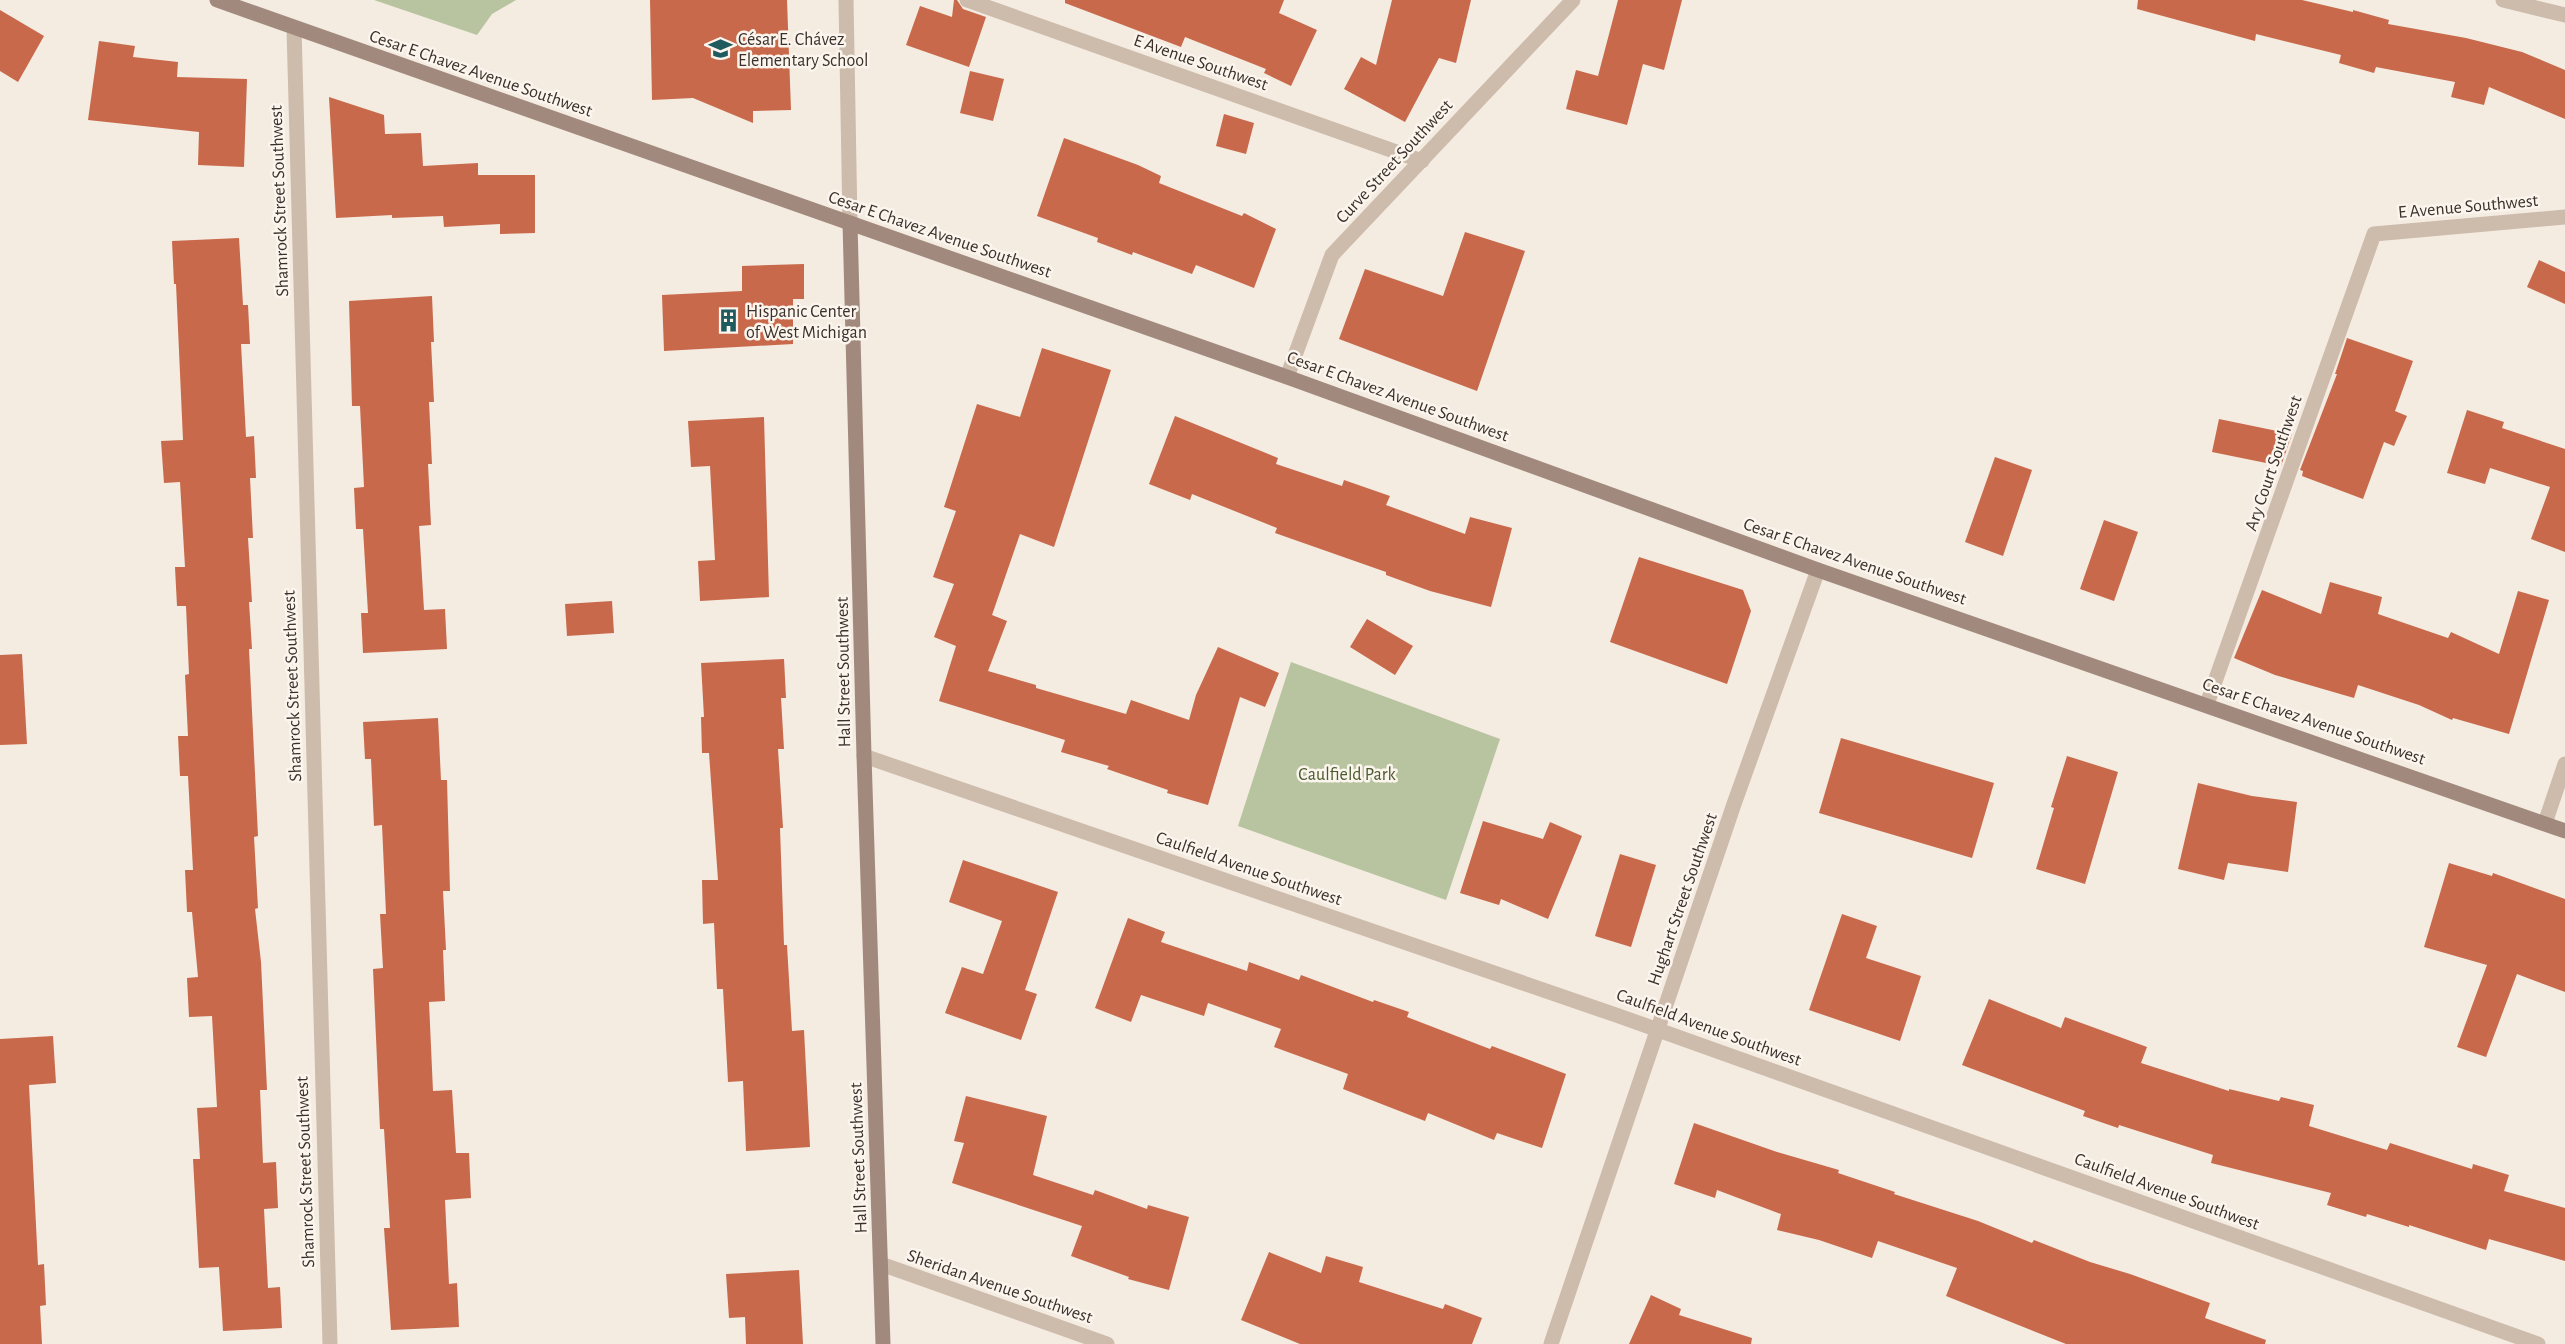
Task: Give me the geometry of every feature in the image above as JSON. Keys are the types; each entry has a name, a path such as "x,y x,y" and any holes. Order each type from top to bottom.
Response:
{"main road":[{"name":"Cesar E Chavez Avenue Southwest","path":"217,0 1287,376 1818,570 2207,704 2565,831"},
{"name":"Hall Street Southwest","path":"850,223 883,1344"}],"street":[{"name":"Hall Street Southwest","path":"846,0 850,223"},
{"name":"E Avenue Southwest","path":"967,0 1422,161"},
{"name":"Curve Street Southwest","path":"1287,376 1332,255 1573,0"},
{"path":"2503,0 2565,15"},
{"name":"Shamrock Street Southwest","path":"294,28 330,1344"},
{"name":"E Avenue Southwest","path":"2374,234 2565,217"},
{"name":"Ary Court Southwest","path":"2207,704 2374,234"},
{"name":"Hughart Street Southwest","path":"1551,1344 1734,804 1818,570"},
{"name":"Caulfield Avenue Southwest","path":"864,756 1658,1030 2538,1344"},
{"path":"2545,823 2565,764"},
{"name":"Sheridan Avenue Southwest","path":"881,1264 1107,1344"}],"green space":[{"path":"374,0 516,0 492,14 477,35"},
{"name":"Caulfield Park","path":"1291,662 1500,739 1446,900 1238,826"}],"building":[{"name":"César E. Chávez Elementary School","path":"650,0 787,0 791,110 753,111 753,123 693,98 652,100"},
{"path":"954,0 957,0 963,9 986,17 969,67 906,45 920,6 952,17"},
{"path":"1065,0 1284,0 1279,13 1317,30 1291,86 1264,73 1266,69 1185,37 1181,47 1065,3"},
{"path":"1392,0 1471,0 1456,63 1439,58 1405,122 1344,89 1361,57 1376,65"},
{"path":"1618,0 1682,0 1664,70 1643,64 1627,125 1566,109 1576,70 1598,76"},
{"path":"2138,0 2302,0 2389,20 2388,24 2466,38 2522,52 2565,70 2565,119 2489,87 2484,105 2451,97 2455,82 2376,67 2374,73 2339,63 2341,55 2256,34 2255,41 2137,9"},
{"path":"0,10 44,36 18,82 0,71"},
{"path":"99,41 135,46 133,57 178,62 177,77 247,79 244,167 198,165 199,132 88,120"},
{"path":"970,71 1004,79 993,121 960,113"},
{"path":"329,97 384,115 385,134 421,133 423,166 478,163 478,175 535,175 535,233 500,234 500,224 444,227 443,216 392,218 392,215 336,218"},
{"path":"1224,114 1254,123 1246,154 1216,146"},
{"path":"1064,138 1138,165 1161,176 1159,183 1242,216 1244,213 1276,229 1254,288 1196,265 1192,274 1133,252 1132,255 1097,242 1098,238 1037,216"},
{"path":"1465,232 1525,251 1477,391 1339,339 1365,269 1443,296"},
{"path":"239,238 243,305 248,305 250,344 241,344 246,437 254,436 256,478 250,478 253,538 248,538 252,602 249,602 252,649 249,649 258,836 254,837 258,908 255,909 261,962 267,1090 260,1090 263,1163 276,1162 278,1208 264,1209 268,1288 280,1287 282,1328 223,1331 219,1267 199,1268 193,1159 200,1159 197,1108 217,1107 212,1016 189,1017 187,978 198,977 192,912 187,912 185,870 193,870 188,776 180,776 178,736 188,736 185,675 189,674 186,606 177,606 175,567 185,567 180,482 164,483 161,441 183,440 172,241"},
{"path":"2539,260 2565,272 2565,304 2527,287"},
{"name":"Hispanic Center of West Michigan","path":"804,264 804,299 793,299 793,344 664,351 662,295 742,291 742,266"},
{"path":"432,296 434,342 431,342 434,402 429,402 432,464 428,464 431,525 419,526 424,610 445,609 447,649 363,653 361,613 368,613 363,529 356,529 354,488 364,487 360,406 352,406 349,301"},
{"path":"2347,338 2413,361 2395,411 2407,416 2394,446 2384,442 2363,499 2302,476 2303,471 2300,470 2337,374 2335,374"},
{"path":"1042,348 1111,370 1054,547 1020,534 992,615 1007,621 988,671 1036,685 1036,688 1126,714 1131,700 1189,720 1196,695 1218,647 1279,673 1265,707 1240,697 1208,805 1167,793 1168,790 1107,769 1109,766 1061,752 1065,740 939,701 956,646 934,637 954,584 933,577 956,511 944,507 977,404 1020,417"},
{"path":"2467,410 2504,422 2502,428 2565,449 2565,552 2531,539 2550,487 2490,468 2485,484 2447,473"},
{"path":"1175,416 1278,458 1276,464 1342,486 1344,480 1390,496 1386,505 1465,534 1470,517 1512,528 1491,607 1430,591 1386,575 1386,572 1275,533 1277,528 1192,494 1190,500 1149,484"},
{"path":"764,417 769,597 700,601 698,561 715,560 710,466 691,467 688,421"},
{"path":"2219,419 2292,434 2281,466 2212,452"},
{"path":"1995,457 2032,470 2003,556 1965,542"},
{"path":"2104,520 2138,532 2114,601 2080,589"},
{"path":"1639,557 1743,590 1751,611 1727,684 1610,642"},
{"path":"2330,582 2382,597 2378,614 2448,638 2451,632 2499,654 2518,591 2549,600 2509,734 2453,718 2452,720 2419,705 2358,685 2354,698 2275,675 2234,658 2262,590 2321,614"},
{"path":"612,601 614,633 567,636 565,604"},
{"path":"1367,619 1413,646 1395,675 1350,647"},
{"path":"22,654 27,744 0,745 0,655"},
{"path":"784,659 786,698 781,698 784,749 778,749 783,828 780,828 784,945 787,945 792,1031 804,1030 810,1147 746,1151 743,1081 728,1082 723,989 717,989 714,923 703,924 702,880 718,880 709,753 702,753 701,717 704,717 701,663"},
{"path":"438,718 441,780 447,780 450,891 443,891 446,950 443,950 445,1001 429,1002 433,1091 452,1090 456,1153 469,1153 471,1198 445,1200 449,1284 457,1283 459,1327 391,1330 384,1228 390,1228 384,1129 380,1129 373,969 383,968 380,914 386,914 382,825 374,826 371,759 365,759 363,722"},
{"path":"1841,738 1994,783 1972,858 1819,813"},
{"path":"2067,756 2118,772 2085,884 2036,869 2054,808 2051,807"},
{"path":"2198,783 2252,796 2297,802 2288,872 2228,863 2224,880 2178,869"},
{"path":"1483,821 1543,839 1550,822 1582,836 1548,919 1501,899 1499,905 1460,893"},
{"path":"1620,854 1656,865 1631,947 1595,936"},
{"path":"963,860 1058,892 1025,990 1037,994 1021,1040 945,1013 962,967 983,974 1002,921 949,902"},
{"path":"2449,863 2492,876 2493,873 2565,899 2565,992 2517,974 2486,1057 2457,1047 2487,965 2424,947"},
{"path":"1842,914 1877,926 1866,958 1921,976 1900,1041 1809,1010"},
{"path":"1128,918 1165,932 1161,942 1247,971 1249,962 1299,980 1301,975 1373,1002 1374,1000 1409,1012 1407,1017 1490,1049 1492,1046 1566,1074 1542,1148 1497,1133 1494,1140 1428,1113 1425,1121 1343,1089 1348,1074 1274,1047 1281,1029 1208,1003 1204,1016 1141,995 1131,1022 1095,1008"},
{"path":"1989,999 2061,1028 2065,1017 2147,1047 2141,1063 2229,1091 2229,1089 2279,1101 2281,1097 2314,1105 2309,1126 2387,1150 2390,1143 2472,1169 2473,1164 2509,1175 2504,1191 2565,1208 2565,1261 2489,1239 2486,1250 2409,1225 2409,1227 2367,1214 2366,1217 2327,1205 2331,1193 2211,1163 2213,1155 2083,1116 2085,1111 1962,1065"},
{"path":"53,1036 56,1083 29,1085 38,1265 44,1264 46,1305 40,1306 42,1344 0,1344 0,1039"},
{"path":"966,1096 1047,1116 1033,1175 1093,1195 1095,1190 1147,1209 1148,1205 1189,1217 1169,1290 1128,1279 1129,1277 1071,1256 1082,1226 952,1183 964,1143 954,1141"},
{"path":"1694,1123 1777,1152 1839,1170 1838,1173 1895,1192 1894,1194 1978,1221 2032,1243 2034,1240 2090,1262 2210,1303 2205,1318 2266,1340 2265,1344 2066,1344 1946,1296 1957,1268 1878,1241 1872,1258 1819,1240 1777,1230 1781,1214 1717,1190 1715,1198 1674,1184"},
{"path":"1269,1252 1321,1273 1326,1256 1363,1267 1359,1282 1443,1309 1445,1304 1482,1318 1472,1344 1300,1344 1241,1320"},
{"path":"799,1270 803,1344 746,1344 745,1317 729,1318 726,1274"},
{"path":"1651,1295 1681,1309 1679,1315 1752,1338 1751,1344 1629,1344"}],"place":[{"name":"César E. Chávez Elementary School","path":"720,49"},
{"name":"Hispanic Center of West Michigan","path":"728,321"}]}
